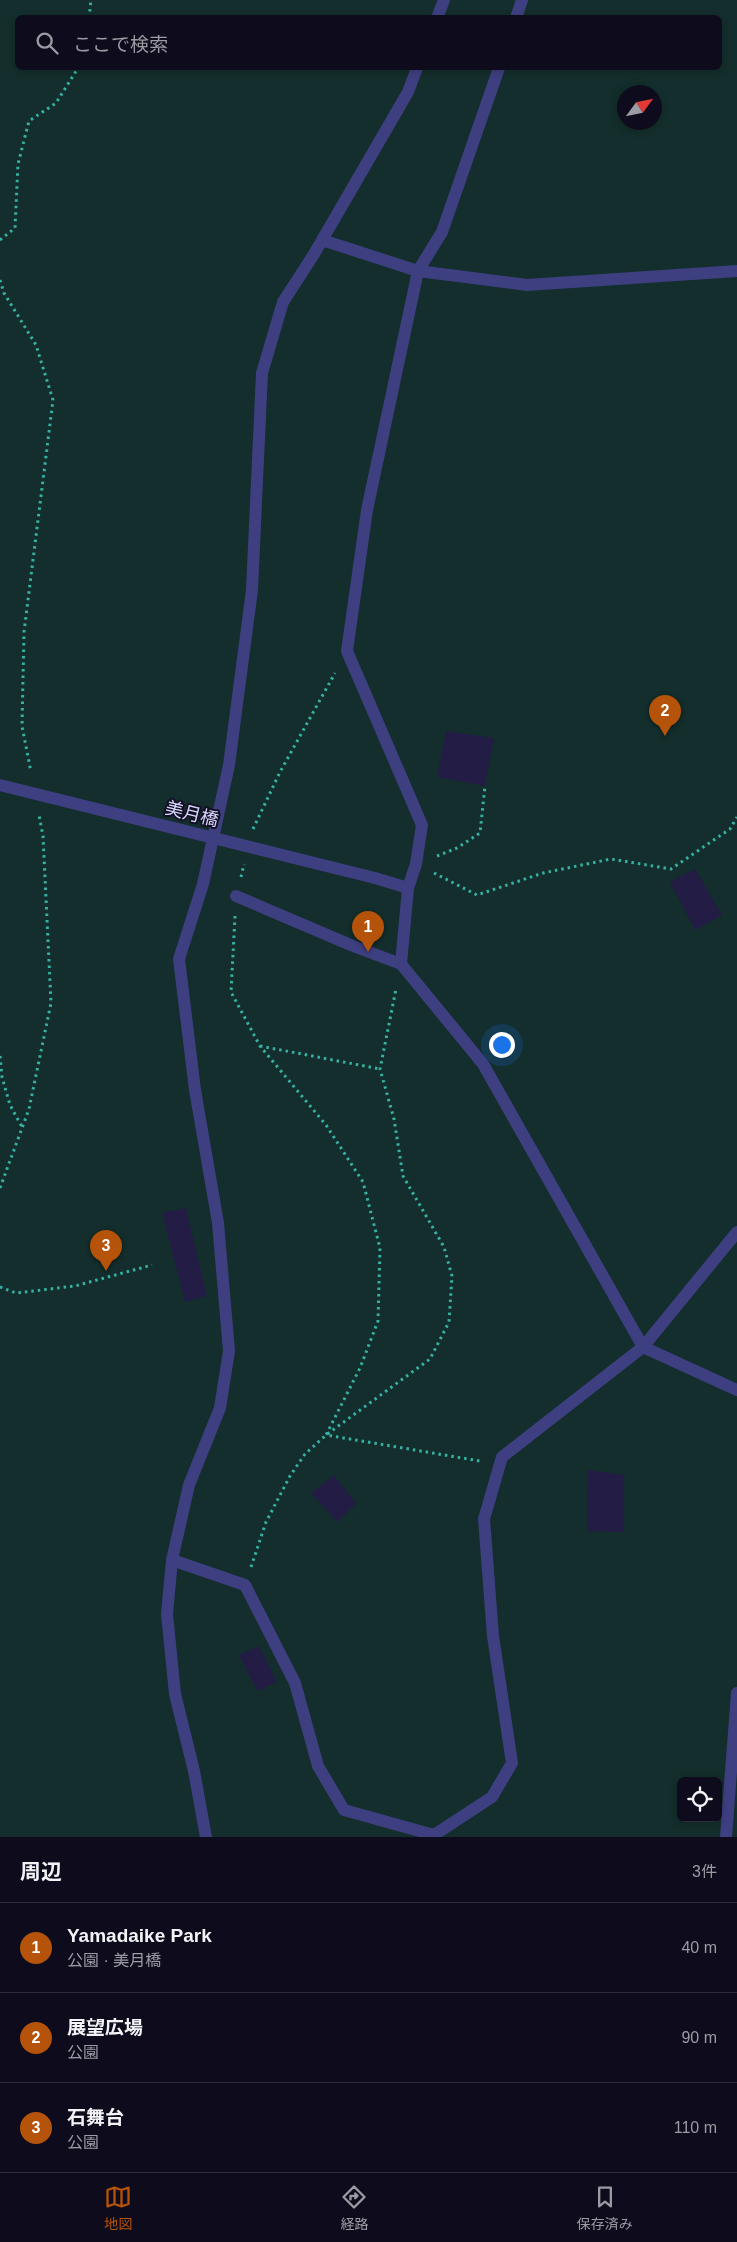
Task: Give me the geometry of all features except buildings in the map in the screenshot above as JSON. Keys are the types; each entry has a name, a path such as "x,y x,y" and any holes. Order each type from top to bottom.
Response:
{"street":[{"path":"438,15 444,0"},
{"path":"517,15 522,0"},
{"path":"206,1837 194,1771 175,1694 168,1614 172,1560 189,1485 220,1408 229,1351 218,1223 195,1090 179,959 203,884 229,765 252,590 262,373 283,302 322,240 408,92 417,70"},
{"path":"401,964 408,888 416,864 422,825 347,651 367,510 418,271 442,232 498,70"},
{"path":"322,240 418,271 527,285 737,271"},
{"name":"美月橋","path":"0,785 375,878 408,888"},
{"path":"236,896 353,946 401,964 483,1064 643,1347 737,1390"},
{"path":"172,1560 245,1585 295,1683 318,1766 344,1810 434,1834 492,1798 512,1763 493,1636 484,1519 502,1457 643,1347 737,1232"},
{"path":"726,1837 737,1693"}],"path":[{"path":"89,15 91,0"},
{"path":"0,240 15,228 18,164 28,121 56,103 77,70"},
{"path":"0,280 4,293 36,345 53,400 24,632 22,726 32,781"},
{"path":"252,832 280,772 347,651"},
{"path":"416,864 457,848 480,833 485,786"},
{"path":"0,1188 29,1109 51,1003 43,836 38,809"},
{"path":"416,864 478,895 543,873 611,859 671,869 730,829 737,818"},
{"path":"245,860 236,896 231,992 260,1046 326,1125 363,1182 380,1248 378,1321 360,1368 326,1435"},
{"path":"245,1585 266,1522 290,1476 305,1454 326,1435 430,1358 449,1322 452,1276 444,1247 403,1176 394,1119 380,1069 401,964"},
{"path":"260,1046 380,1069"},
{"path":"1,1056 2,1077 10,1105 22,1127"},
{"path":"0,1287 16,1293 75,1286 152,1265"},
{"path":"326,1435 500,1464"}],"green space":[{"path":"0,0 737,0 737,1837 0,1837"}],"place":[{"name":"展望広場","path":"665,736"},
{"name":"Yamadaike Park","path":"368,952"},
{"name":"石舞台","path":"106,1271"}]}
